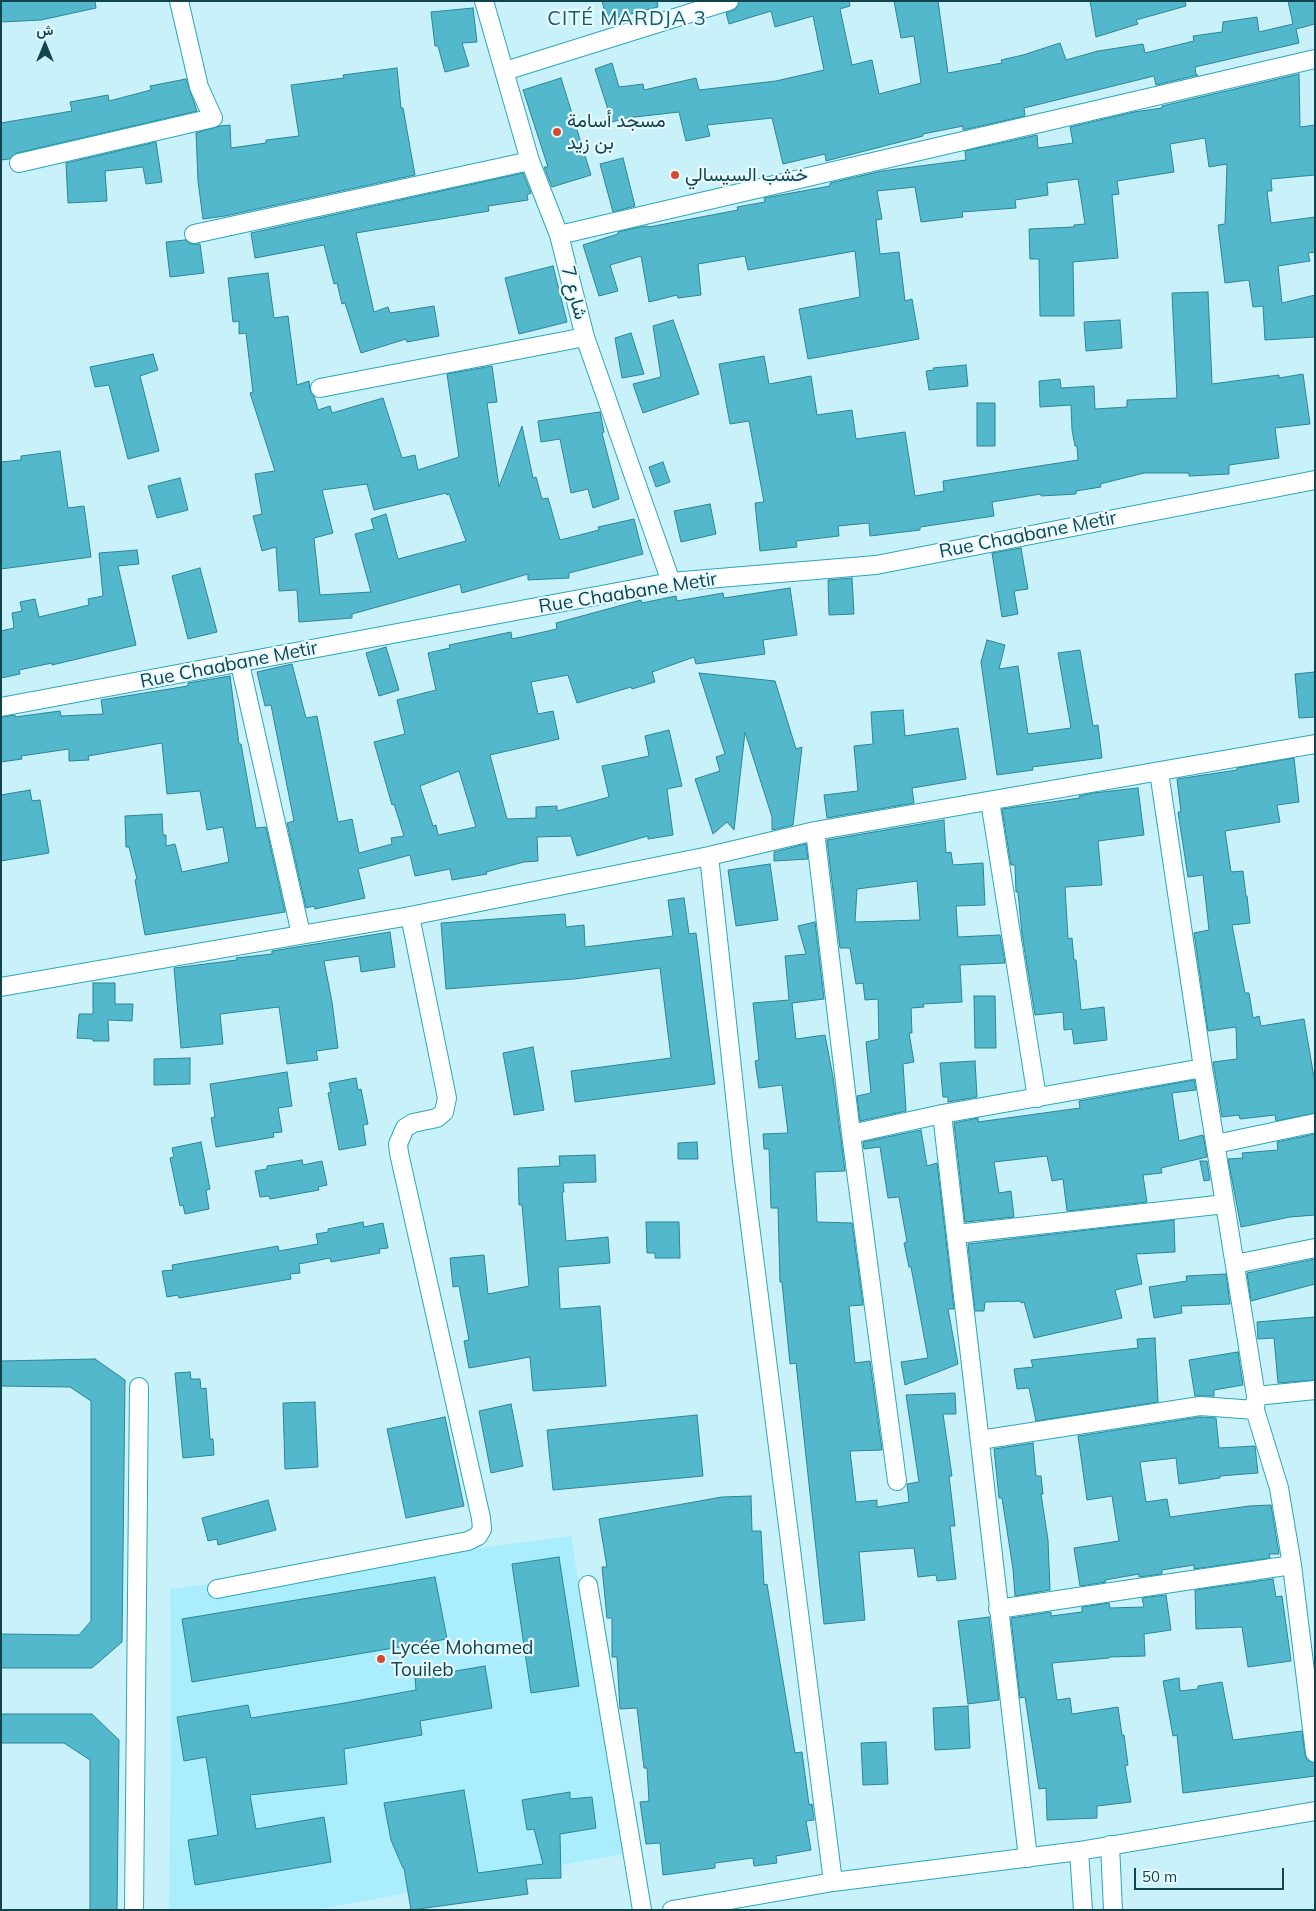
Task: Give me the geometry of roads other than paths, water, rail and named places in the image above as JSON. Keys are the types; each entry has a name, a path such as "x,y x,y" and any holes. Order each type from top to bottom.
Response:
{"street":[{"path":"19,163 213,118 199,87 179,1"},
{"name":"شارع 7","path":"484,1 530,161 559,235 585,337 672,582"},
{"path":"505,71 729,1"},
{"path":"559,235 1315,59"},
{"path":"194,234 530,161"},
{"path":"320,388 585,337"},
{"name":"Rue Chaabane Metir","path":"1,707 672,582 876,565 1315,480"},
{"path":"240,664 301,934"},
{"path":"1,988 410,916 709,856 815,831 1315,744"},
{"path":"1159,772 1256,1403 1279,1488 1292,1565 1315,1753"},
{"path":"990,801 1037,1098"},
{"path":"815,831 897,1482"},
{"path":"709,856 744,1170 833,1882"},
{"path":"217,1589 468,1540 478,1536 482,1529 399,1153 398,1144 405,1128 413,1123 437,1118 444,1112 447,1098 410,916"},
{"path":"852,1134 942,1114 1203,1068"},
{"path":"942,1114 1028,1858"},
{"path":"1216,1144 1315,1123"},
{"path":"957,1234 1225,1204"},
{"path":"1235,1264 1315,1248"},
{"path":"134,1910 139,1387"},
{"path":"980,1440 1200,1406 1256,1403 1315,1390"},
{"path":"998,1609 1292,1565"},
{"path":"588,1585 642,1910"},
{"path":"672,1910 833,1882 1079,1851 1315,1811"},
{"path":"1110,1845 1113,1910"},
{"path":"1079,1851 1083,1910"}],"place":[{"name":"مسجد أسامة بن زيد","path":"557,132"},
{"name":"خشب السيسالي","path":"675,175"},
{"name":"Lycée Mohamed Touileb","path":"381,1659"}],"district":[{"name":"CITÉ MARDJA 3","path":"627,19"}]}
